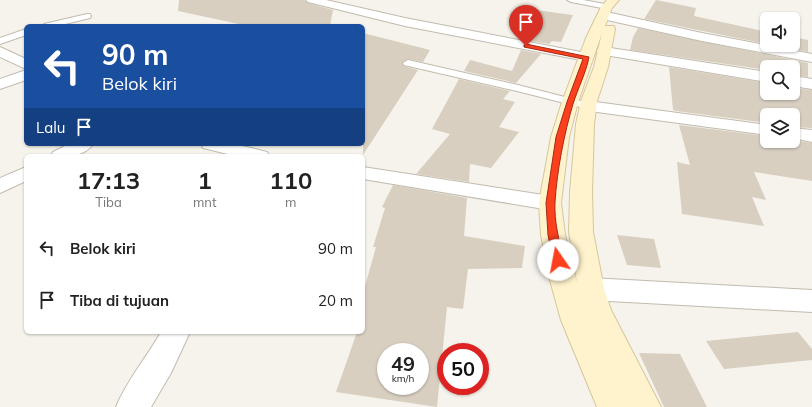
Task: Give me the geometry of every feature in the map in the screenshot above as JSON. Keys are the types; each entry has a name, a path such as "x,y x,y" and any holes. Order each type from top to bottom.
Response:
{"main road":[{"path":"613,407 575,320 564,284 553,235 550,203 560,137 601,66 595,54 614,6"},
{"path":"579,104 584,132 581,232 591,289 598,311 614,347 645,407"}],"street":[{"path":"312,0 405,22 595,54 760,76"},
{"path":"614,6 702,37 812,58"},
{"path":"0,51 24,64"},
{"path":"0,84 24,76"},
{"path":"800,82 812,84"},
{"path":"579,104 760,129"},
{"path":"800,134 812,136"},
{"path":"64,154 80,146"},
{"path":"218,146 252,154"},
{"path":"365,173 550,203"},
{"path":"0,186 24,174"},
{"path":"591,289 812,301"},
{"path":"132,407 160,363 175,334"}],"lane":[{"path":"571,0 614,6"},
{"path":"55,24 88,16"},
{"path":"0,41 24,33"},
{"path":"408,63 518,88 579,104"}],"building":[{"path":"179,0 304,0 308,3 333,10 330,24 239,24 178,11"},
{"path":"656,0 696,8 694,16 760,30 760,43 644,19"},
{"path":"536,10 573,15 561,42 552,41 549,44 525,40"},
{"path":"638,28 793,60 760,60 760,69 630,50 633,37"},
{"path":"365,34 430,50 423,62 408,59 402,63 404,66 418,70 363,154 363,146 365,146"},
{"path":"800,38 808,40 808,52 800,50"},
{"path":"521,50 541,54 516,83 464,71 470,60 512,71"},
{"path":"800,61 808,63 808,77 800,76"},
{"path":"669,67 760,82 760,100 800,100 800,89 812,90 812,128 800,127 800,108 760,108 760,122 673,110"},
{"path":"459,79 510,91 503,99 515,102 499,127 519,132 491,168 470,164 469,182 416,174 450,134 432,129"},
{"path":"679,125 760,135 760,148 800,148 800,141 812,143 812,181 754,172 766,200 752,197 764,226 682,214 677,162 690,165"},
{"path":"393,185 467,198 464,236 525,246 522,268 468,269 463,309 447,307 443,343 437,343 437,407 336,392 356,334 365,334 365,286 376,247 373,247 385,208 382,207"},
{"path":"617,235 654,239 661,268 627,265"},
{"path":"798,332 812,349 812,360 724,369 706,341"},
{"path":"639,353 680,354 707,407 664,407"}],"route":[{"path":"526,46 586,57 584,67 570,102 560,137 550,203 553,235 558,260"}]}
